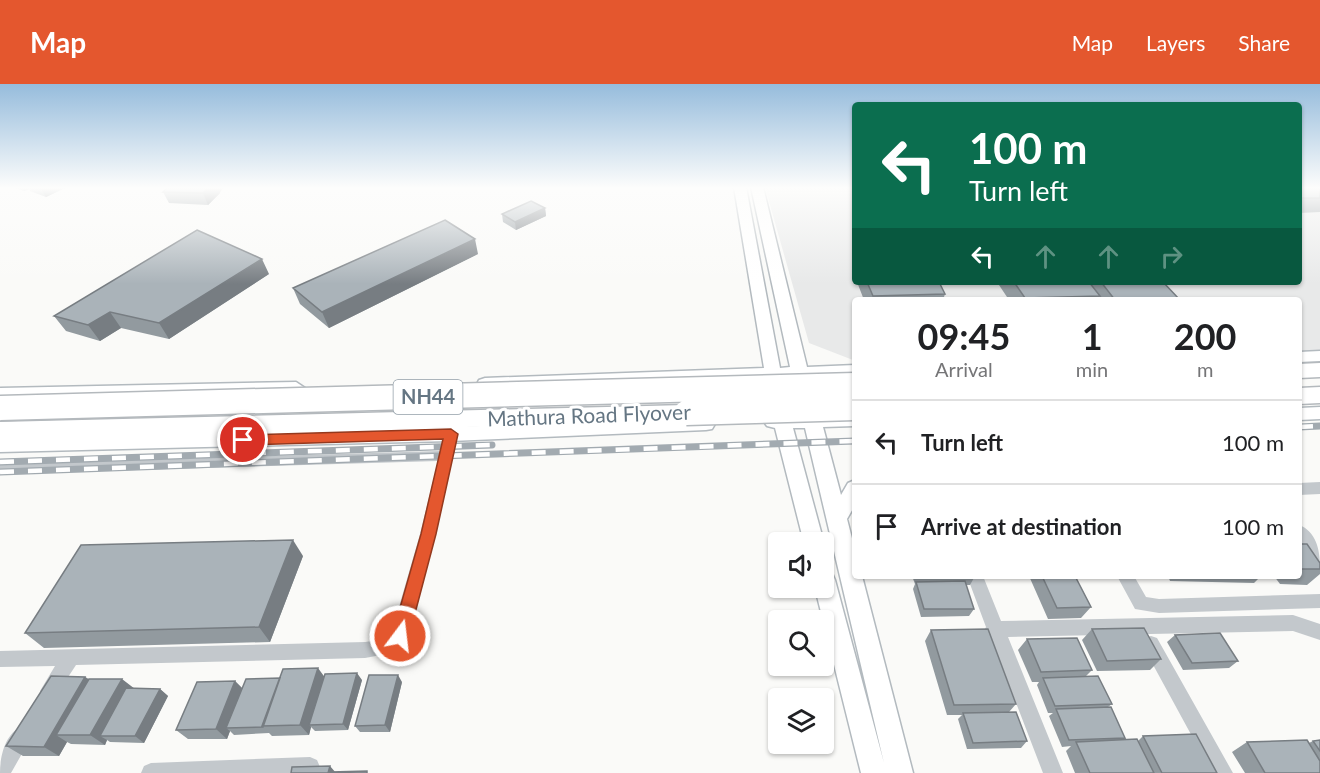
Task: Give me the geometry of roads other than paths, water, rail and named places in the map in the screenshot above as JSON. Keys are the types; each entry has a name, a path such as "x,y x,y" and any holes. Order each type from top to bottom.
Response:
{"highway":[{"path":"1302,371 1320,370"},
{"name":"Mathura Road Flyover","path":"0,408 850,375"},
{"path":"1302,396 1320,395"},
{"name":"Mathura Road Flyover","path":"0,431 852,408"}],"main road":[{"path":"745,219 782,422 811,532"},
{"path":"764,219 787,325 814,422 836,520 900,773"},
{"path":"792,343 809,357 850,375"},
{"path":"566,379 619,369 740,366 755,363 763,356 768,346"},
{"path":"1302,357 1320,357"},
{"path":"0,394 467,385 566,379 773,373 850,375"},
{"path":"850,375 847,393 852,402"},
{"path":"690,376 706,383 713,398 711,417 702,424"},
{"path":"1302,414 1320,413"},
{"path":"0,445 451,434 852,420"},
{"path":"836,520 852,495"},
{"path":"829,598 874,773"}],"street":[{"path":"0,659 364,650 391,646 400,636 451,434"},
{"path":"0,469 446,456"},
{"path":"1302,489 1320,488"},
{"path":"1302,535 1320,559"},
{"path":"976,579 1053,773"},
{"path":"1127,579 1142,604 1320,601"},
{"path":"994,629 1293,623 1320,632"},
{"path":"1142,626 1223,773"},
{"path":"0,773 72,656"},
{"path":"151,773 310,767"}],"railway":[{"path":"1302,427 1320,426"},
{"path":"0,472 852,441"},
{"path":"0,462 492,445"}]}
